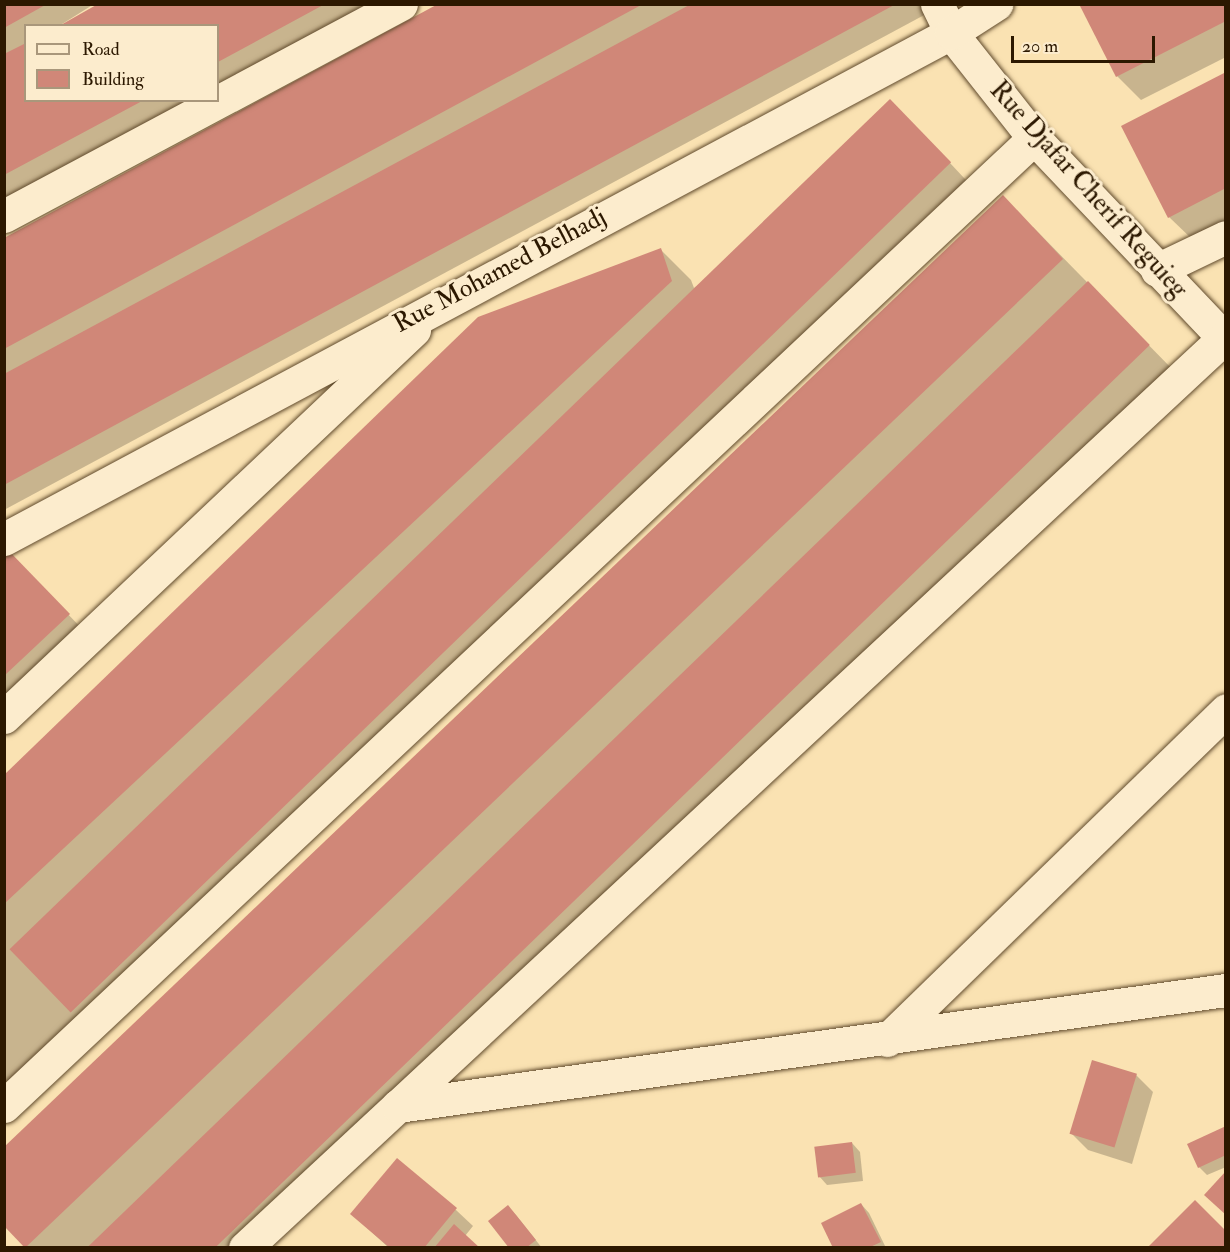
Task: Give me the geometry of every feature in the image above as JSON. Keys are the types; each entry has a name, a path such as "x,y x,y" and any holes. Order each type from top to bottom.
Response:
{"street":[{"path":"219,101 401,4"},
{"name":"Rue Mohamed Belhadj","path":"4,538 445,300 944,19 996,4"},
{"name":"Rue Djafar Cherif Reguieg","path":"944,19 1034,138 1225,339"},
{"path":"4,216 217,102"},
{"path":"4,1106 1034,138"},
{"path":"1157,270 1226,237"},
{"path":"4,717 445,300"},
{"path":"245,1248 1225,339"},
{"path":"887,1040 1226,710"},
{"path":"398,1106 887,1040 1226,990"}],"building":[{"path":"4,4 47,4 4,28"},
{"path":"98,4 325,4 219,61 219,24 63,24"},
{"path":"438,4 643,4 4,349 4,238"},
{"path":"691,4 896,4 4,485 4,374"},
{"path":"1079,4 1226,4 1226,21 1116,77"},
{"path":"24,44 24,102 140,102 4,175 4,54"},
{"path":"1226,72 1226,188 1168,218 1121,126"},
{"path":"890,99 951,162 71,1013 10,949"},
{"path":"1003,195 1063,259 25,1248 4,1226 4,1147"},
{"path":"661,248 672,281 4,904 4,775 478,317"},
{"path":"1088,281 1150,345 215,1248 87,1248"},
{"path":"8,550 70,614 4,676 4,553"},
{"path":"1092,1060 1137,1074 1114,1147 1069,1134"},
{"path":"1226,1126 1226,1155 1198,1168 1187,1144"},
{"path":"852,1142 856,1173 818,1177 814,1147"},
{"path":"397,1158 457,1208 424,1248 390,1248 350,1214"},
{"path":"1226,1171 1226,1215 1204,1195"},
{"path":"1195,1200 1226,1231 1226,1248 1147,1248"},
{"path":"861,1203 881,1242 868,1248 833,1248 821,1223"},
{"path":"508,1205 536,1240 526,1248 509,1248 488,1221"},
{"path":"454,1224 480,1248 434,1248"}]}
